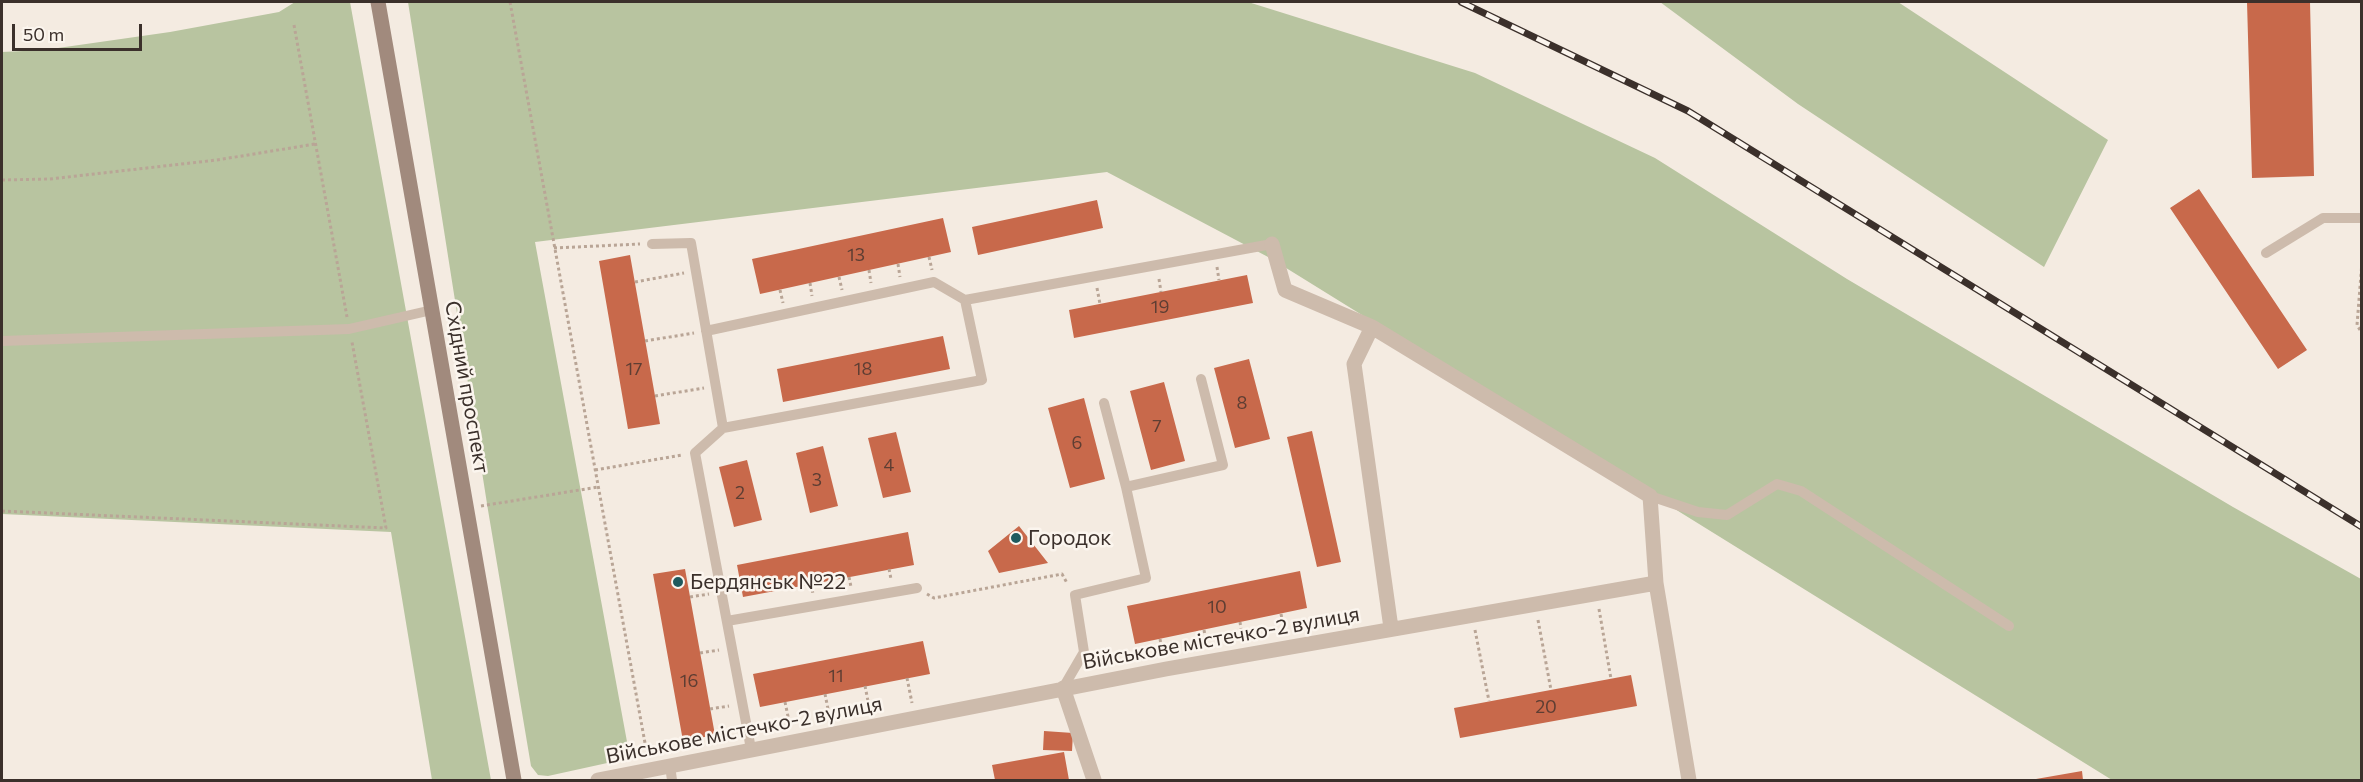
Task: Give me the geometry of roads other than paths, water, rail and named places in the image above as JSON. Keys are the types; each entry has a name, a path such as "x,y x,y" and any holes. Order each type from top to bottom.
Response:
{"main road":[{"name":"Східний проспект","path":"378,2 514,780"}],"street":[{"path":"1272,243 1285,290 1372,327 1650,496 1656,583 1689,780"},
{"path":"1372,327 1354,364 1391,627"},
{"name":"Військове містечко-2 вулиця","path":"598,780 650,770 671,773 751,749 1063,688 1391,627 1656,583"},
{"path":"1063,688 1094,780"}],"lane":[{"path":"2266,253 2323,218 2361,218"},
{"path":"652,243 691,243 723,428"},
{"path":"706,331 934,282 965,300 1272,243"},
{"path":"751,749 695,453 723,428 982,380 965,300"},
{"path":"2,342 349,329 432,310"},
{"path":"1126,487 1223,465 1201,379"},
{"path":"1063,688 1084,652 1075,595 1146,578 1104,403"},
{"path":"1650,496 1698,512 1726,515 1777,484 1801,491 2009,626"},
{"path":"727,621 917,588"}],"railway":[{"path":"1461,2 1688,111 2362,527"}],"place":[{"name":"Городок","path":"1016,538"},
{"name":"Бердянськ №22","path":"678,582"}]}
